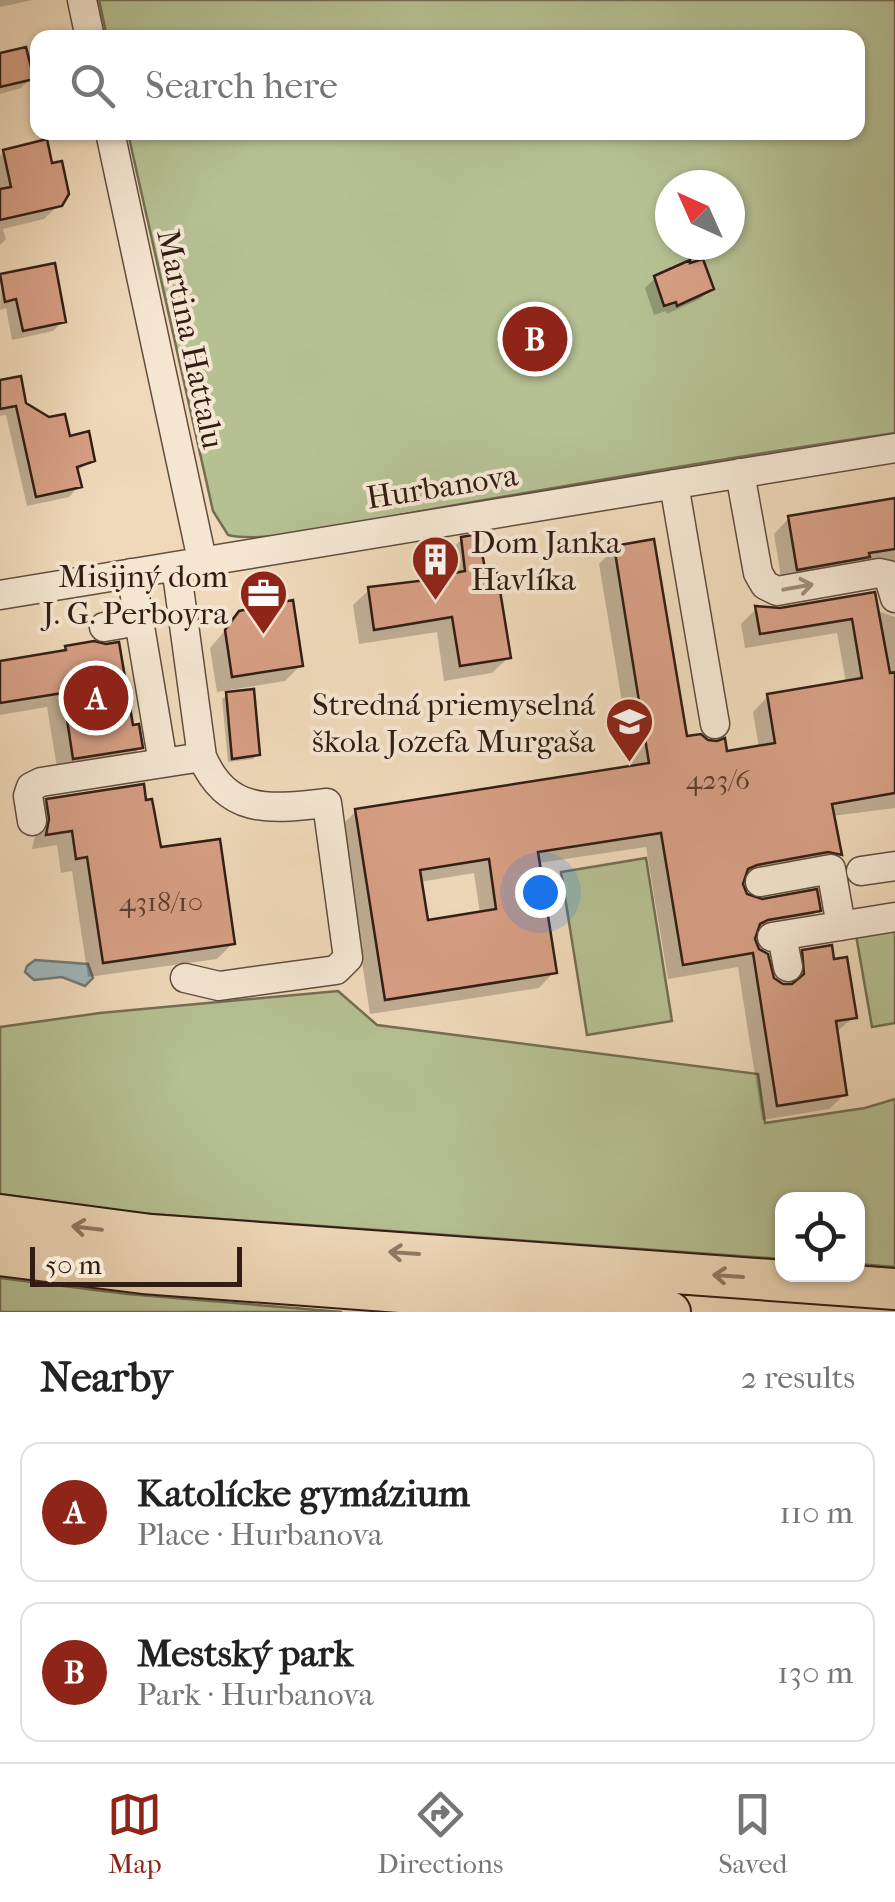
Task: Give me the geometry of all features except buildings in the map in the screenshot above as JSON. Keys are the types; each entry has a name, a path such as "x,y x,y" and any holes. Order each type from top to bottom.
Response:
{"highway":[{"path":"0,1215 152,1235 895,1288"},
{"path":"0,1255 143,1273 670,1312"}],"street":[{"path":"82,0 88,30"},
{"name":"Martina Hattalu","path":"111,140 189,563 202,757"},
{"name":"Hurbanova","path":"0,595 895,448"},
{"path":"740,473 758,573 765,585 777,591 879,573 888,574 895,598"},
{"path":"674,484 716,724"},
{"path":"131,573 163,763"},
{"path":"104,626 139,621"},
{"path":"32,821 28,796 32,787 41,782 202,757 213,782 242,802 280,808 327,802 348,958 336,970 219,986 185,978"},
{"path":"861,871 895,866"},
{"path":"760,882 831,870 841,926"},
{"path":"788,967 777,936 895,917"}],"green space":[{"path":"99,0 895,0 895,433 599,480 323,530 270,537 228,535 213,511 130,140 865,140 865,30 105,30"},
{"path":"646,858 672,1021 587,1035 561,872"},
{"path":"895,929 895,1023 872,1027 856,935"},
{"path":"338,991 377,1025 758,1074 765,1123 865,1108 895,1099 895,1267 865,1265 865,1192 775,1192 775,1259 137,1213 0,1194 0,1027 100,1013"},
{"path":"0,1278 127,1294 342,1312 0,1312"}],"water":[{"path":"35,960 88,964 93,978 85,986 62,977 34,980 25,972"}],"place":[{"name":"Mestský park","path":"535,339"},
{"name":"Dom Janka Havlíka","path":"436,602"},
{"name":"Misijný dom J. G. Perboyra","path":"263,636"},
{"name":"Katolícke gymázium","path":"96,698"},
{"name":"Stredná priemyselná škola Jozefa Murgaša","path":"630,764"}]}
